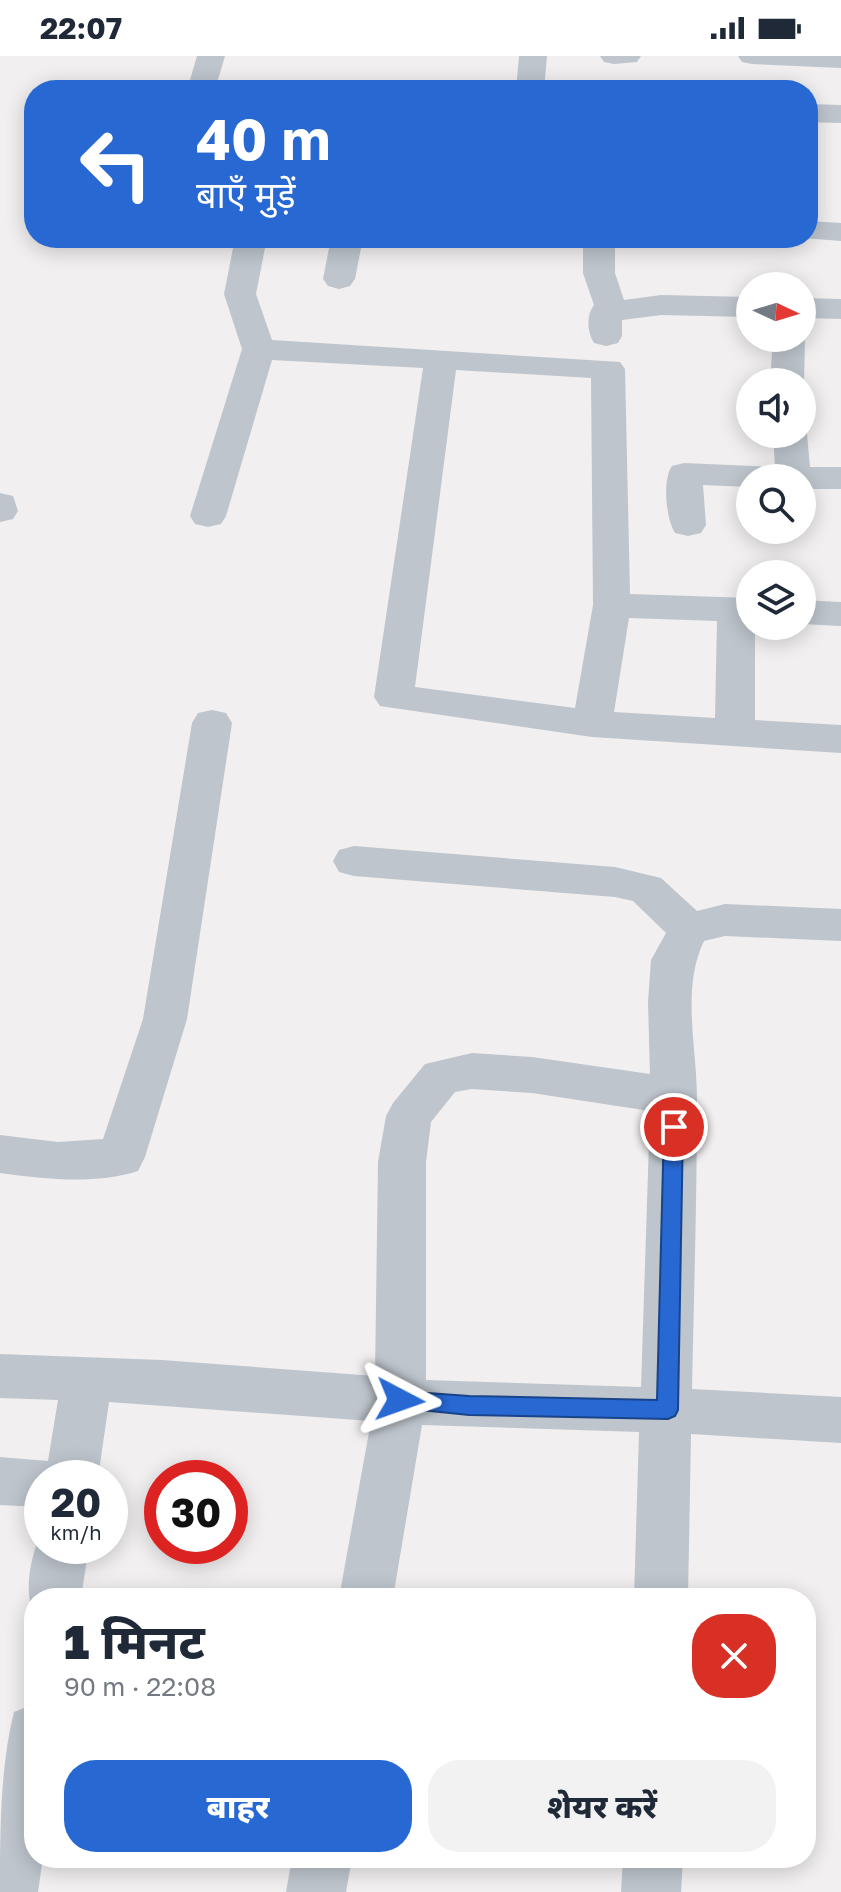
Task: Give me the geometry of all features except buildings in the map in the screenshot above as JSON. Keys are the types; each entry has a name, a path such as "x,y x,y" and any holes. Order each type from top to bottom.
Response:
{"street":[{"path":"204,80 211,56"},
{"path":"531,80 533,56"},
{"path":"614,56 627,56"},
{"path":"752,56 841,60"},
{"path":"818,113 841,114"},
{"path":"818,231 841,232"},
{"path":"208,516 259,349 240,294 249,248"},
{"path":"339,279 345,248"},
{"path":"592,724 612,605 605,312 610,305 599,273 599,248"},
{"path":"605,312 661,305 736,307"},
{"path":"816,308 841,309"},
{"path":"259,349 608,369"},
{"path":"441,359 394,697 592,724 841,739"},
{"path":"688,525 684,474 736,476"},
{"path":"816,478 841,478"},
{"path":"0,504 0,511"},
{"path":"612,605 736,610"},
{"path":"816,613 841,614"},
{"path":"735,733 741,640"},
{"path":"0,1154 58,1161 121,1157 165,1019 212,723"},
{"path":"354,861 615,882 646,889 689,929"},
{"path":"661,1588 674,1096 673,960 689,929 725,920 841,925"},
{"path":"368,1588 400,1400 402,1162 409,1116 441,1077 472,1071 532,1075 674,1096"},
{"path":"0,1376 87,1379 469,1406 668,1410 841,1420"},
{"path":"75,1460 87,1379"},
{"path":"0,1481 24,1482"},
{"path":"56,1588 59,1564"},
{"path":"8,1892 22,1738"},
{"path":"316,1892 320,1868"},
{"path":"651,1892 652,1868"}],"route":[{"path":"400,1400 469,1406 668,1410 674,1127"}]}
